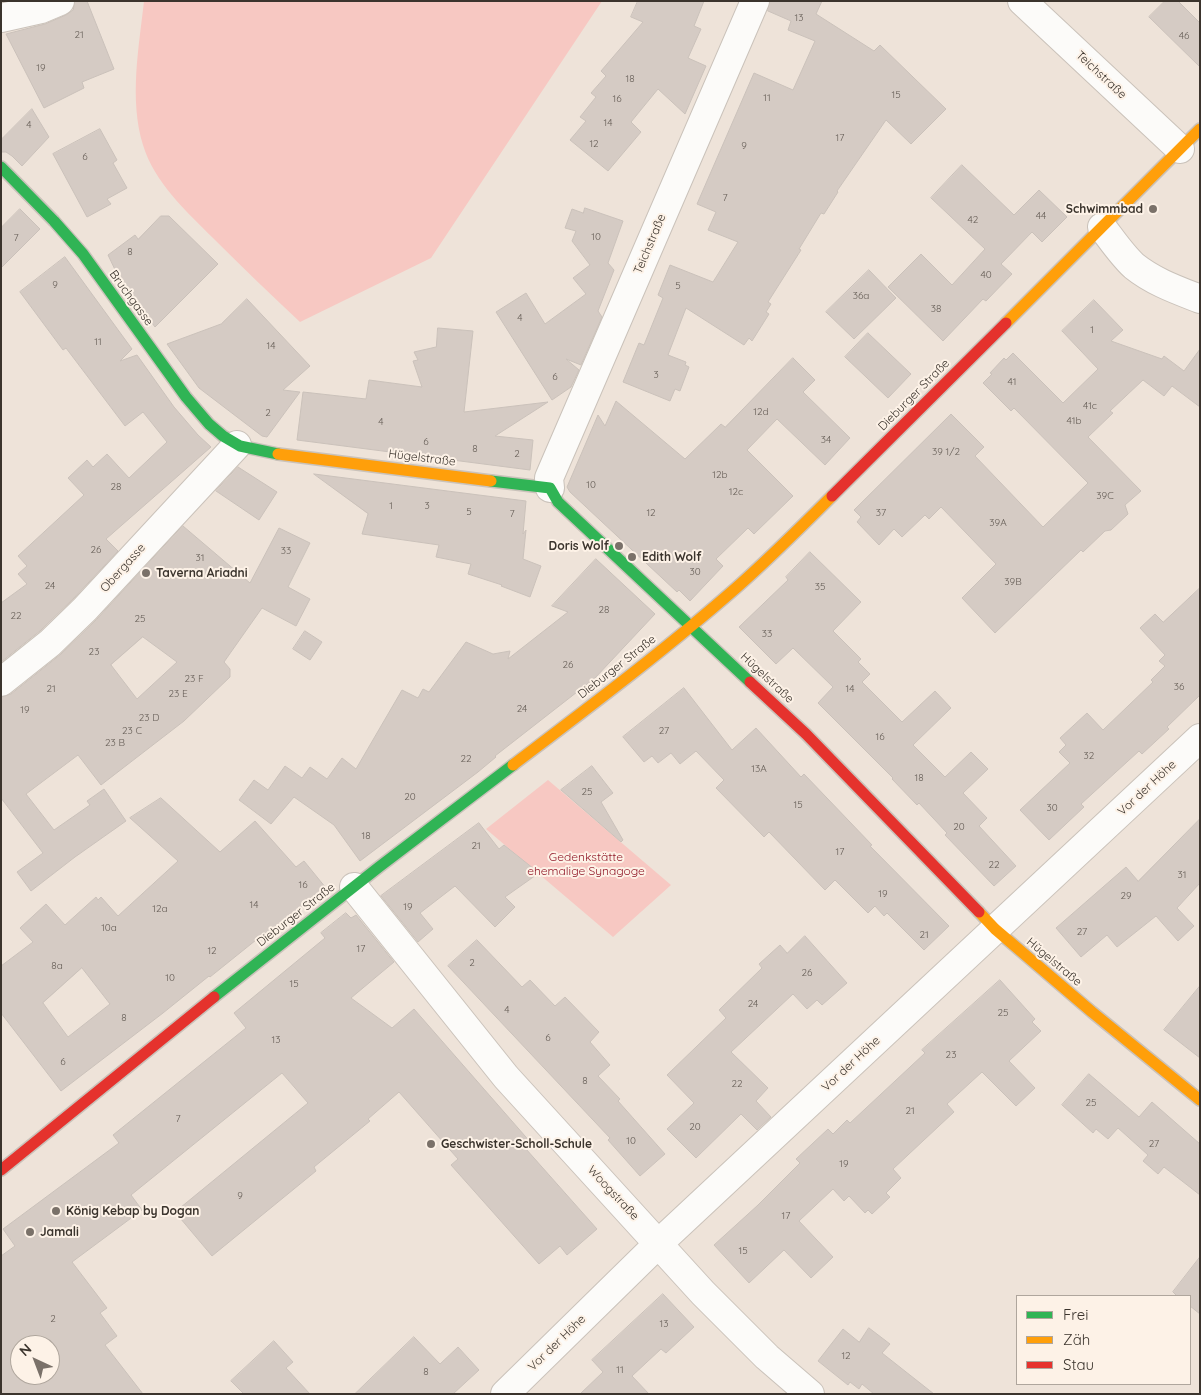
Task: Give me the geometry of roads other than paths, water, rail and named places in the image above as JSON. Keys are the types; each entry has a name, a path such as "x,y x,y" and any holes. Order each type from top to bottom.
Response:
{"street":[{"path":"1,18 41,9 60,1"},
{"name":"Teichstraße","path":"550,488 549,478 755,1"},
{"name":"Teichstraße","path":"1022,1 1180,149"},
{"name":"Dieburger Straße","path":"1,1170 198,1010 354,887 692,627 777,551 1200,129"},
{"name":"Bruchgasse","path":"1,167 54,221 83,254 201,415 220,433 237,445"},
{"path":"1102,228 1132,264 1144,274 1161,284 1200,299"},
{"name":"Hügelstraße","path":"237,445 274,453 550,488 558,502 806,734 995,930 1200,1100"},
{"name":"Obergasse","path":"1,682 50,643 85,609 237,445"},
{"name":"Vor der Höhe","path":"505,1394 659,1243 1200,738"},
{"name":"Woogstraße","path":"354,887 506,1077 703,1293 761,1351 810,1394"}],"place":[{"name":"Schwimmbad","path":"1153,209"},
{"name":"Doris Wolf","path":"619,546"},
{"name":"Edith Wolf","path":"632,557"},
{"name":"Taverna Ariadni","path":"146,573"},
{"name":"Geschwister-Scholl-Schule","path":"431,1144"},
{"name":"König Kebap by Dogan","path":"56,1211"},
{"name":"Jamali","path":"30,1232"}],"park label":[{"name":"Gedenkstätte ehemalige Synagoge","path":"586,864"}]}
